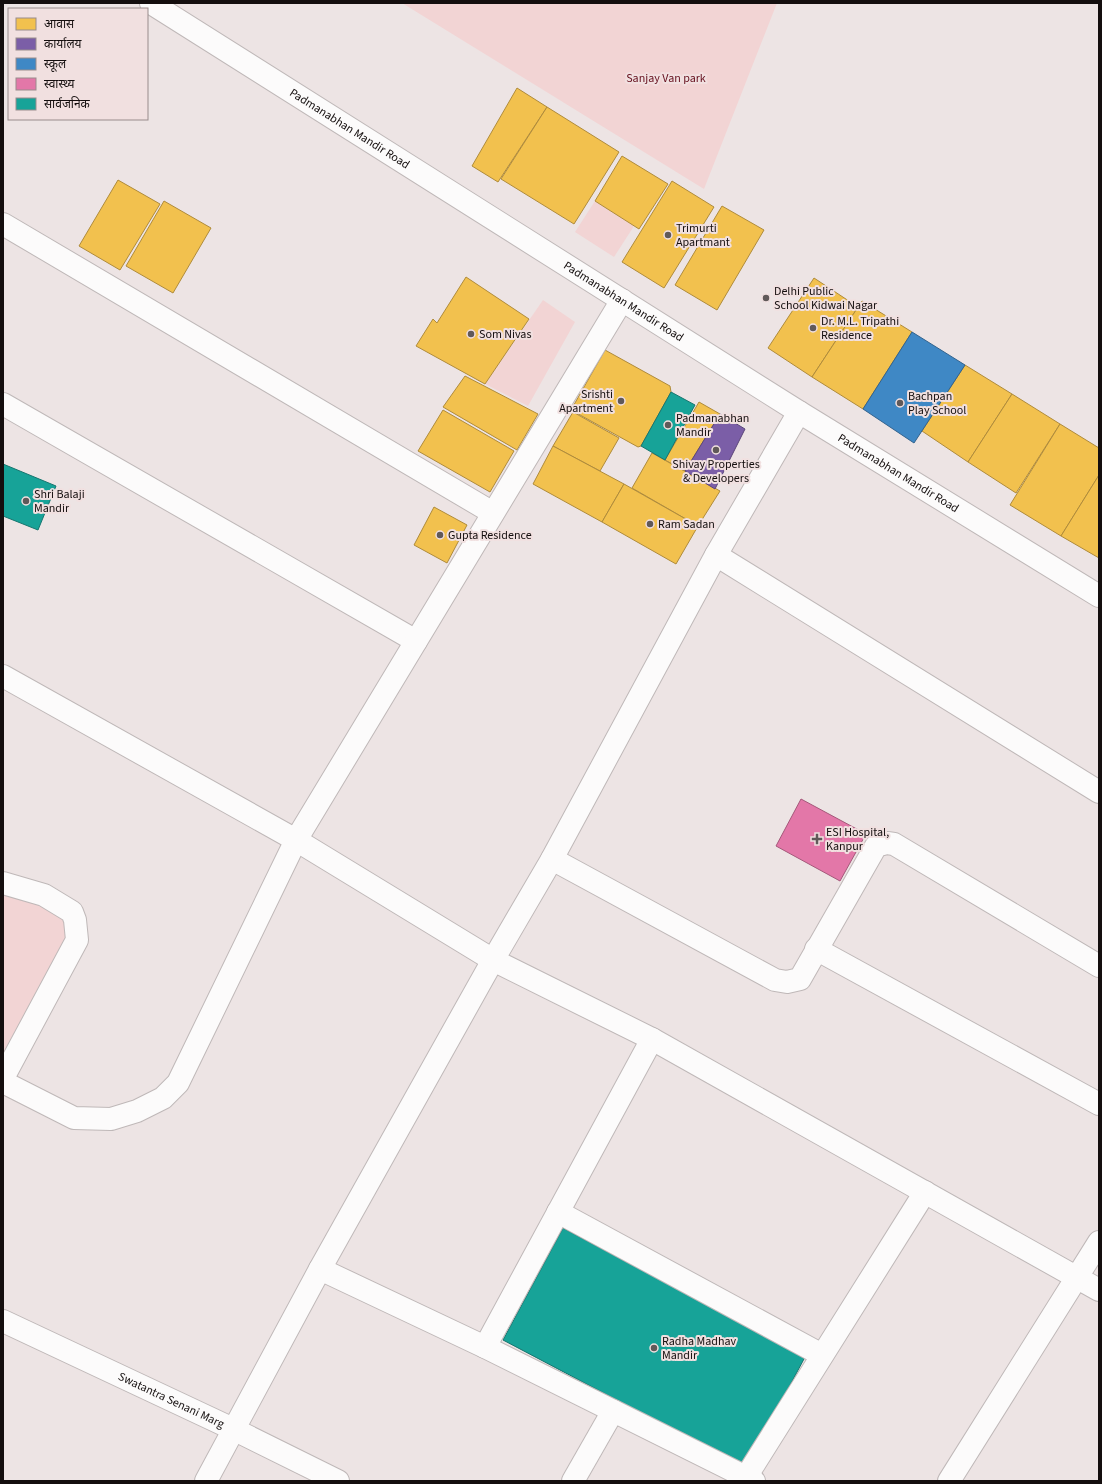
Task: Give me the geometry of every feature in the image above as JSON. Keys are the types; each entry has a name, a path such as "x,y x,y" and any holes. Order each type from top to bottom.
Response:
{"street":[{"name":"Padmanabhan Mandir Road","path":"151,3 799,412 1099,596"},
{"path":"3,224 493,513"},
{"path":"3,1082 74,1118 111,1118 137,1111 163,1098 178,1083 296,840 622,300"},
{"path":"3,404 416,641"},
{"path":"206,1481 320,1269 493,960 552,859 716,555 799,412"},
{"path":"716,555 1099,792"},
{"path":"3,676 296,840 493,960 652,1039 1099,1290"},
{"path":"552,859 775,980 787,982 800,978 876,846 887,843 894,844 1099,966"},
{"path":"3,884 44,895 72,912 75,920 77,940 3,1078"},
{"path":"816,949 1099,1104"},
{"path":"485,1347 652,1039"},
{"path":"320,1269 485,1347 750,1479 822,1355 925,1192"},
{"path":"558,1212 822,1355"},
{"path":"949,1481 1099,1242"},
{"name":"Swatantra Senani Marg","path":"3,1321 233,1429 338,1481"},
{"path":"573,1481 613,1411"}],"green space":[{"name":"Sanjay Van park","path":"402,3 777,3 704,189"},
{"path":"595,201 634,226 614,257 575,232"},
{"path":"543,300 575,322 528,406 485,384"},
{"path":"3,891 65,913 73,941 3,1071"}],"building: आवास":[{"path":"517,88 547,107 498,182 472,166"},
{"path":"547,107 619,152 574,224 501,179"},
{"path":"622,156 668,184 639,229 595,201"},
{"path":"118,180 160,204 120,270 79,246"},
{"name":"Trimurti Apartmant","path":"672,181 714,207 664,288 622,262"},
{"path":"164,201 211,228 173,293 126,266"},
{"path":"722,206 764,230 717,310 675,285"},
{"name":"Som Nivas","path":"466,277 529,319 485,384 416,346 433,319 437,323"},
{"name":"Dr. M.L. Tripathi Residence","path":"814,278 858,307 812,377 768,348"},
{"path":"862,301 912,332 863,409 812,377"},
{"name":"Srishti Apartment","path":"605,350 670,386 671,392 641,446 638,447 571,410"},
{"path":"965,365 1012,394 968,462 922,431"},
{"path":"465,376 538,414 517,450 443,407"},
{"path":"1012,394 1060,424 1016,493 968,462"},
{"path":"699,402 720,414 685,471 665,460"},
{"path":"443,410 514,451 490,492 418,451"},
{"path":"573,412 619,438 600,471 553,446"},
{"path":"1060,424 1099,448 1099,475 1061,536 1010,505"},
{"path":"553,446 624,484 602,522 533,484"},
{"path":"652,453 720,491 698,526 632,488"},
{"path":"1099,475 1099,558 1061,536"},
{"name":"Ram Sadan","path":"624,484 698,526 676,564 602,522"},
{"name":"Gupta Residence","path":"434,507 467,525 447,563 414,545"}],"building: कार्यालय":[{"name":"Shivay Properties & Developers","path":"720,414 745,429 715,489 685,471"}],"building: स्कूल":[{"path":"912,332 965,365 914,443 863,409"}],"building: स्वास्थ्य":[{"path":"801,799 866,834 840,881 776,846"}],"building: सार्वजनिक":[{"name":"Padmanabhan Mandir","path":"671,392 695,405 665,460 641,446"},
{"name":"Shri Balaji Mandir","path":"3,464 56,486 38,530 3,516"},
{"name":"Radha Madhav Mandir","path":"563,1228 805,1357 746,1468 503,1340"}],"place":[{"name":"Trimurti Apartmant","path":"668,235"},
{"name":"Delhi Public School Kidwai Nagar","path":"766,298"},
{"name":"Dr. M.L. Tripathi Residence","path":"813,328"},
{"name":"Som Nivas","path":"471,334"},
{"name":"Srishti Apartment","path":"621,401"},
{"name":"Bachpan Play School","path":"900,403"},
{"name":"Padmanabhan Mandir","path":"668,425"},
{"name":"Shivay Properties & Developers","path":"716,450"},
{"name":"Shri Balaji Mandir","path":"26,501"},
{"name":"Ram Sadan","path":"650,524"},
{"name":"Gupta Residence","path":"440,535"},
{"name":"ESI Hospital, Kanpur","path":"817,839"},
{"name":"Radha Madhav Mandir","path":"654,1348"}]}
